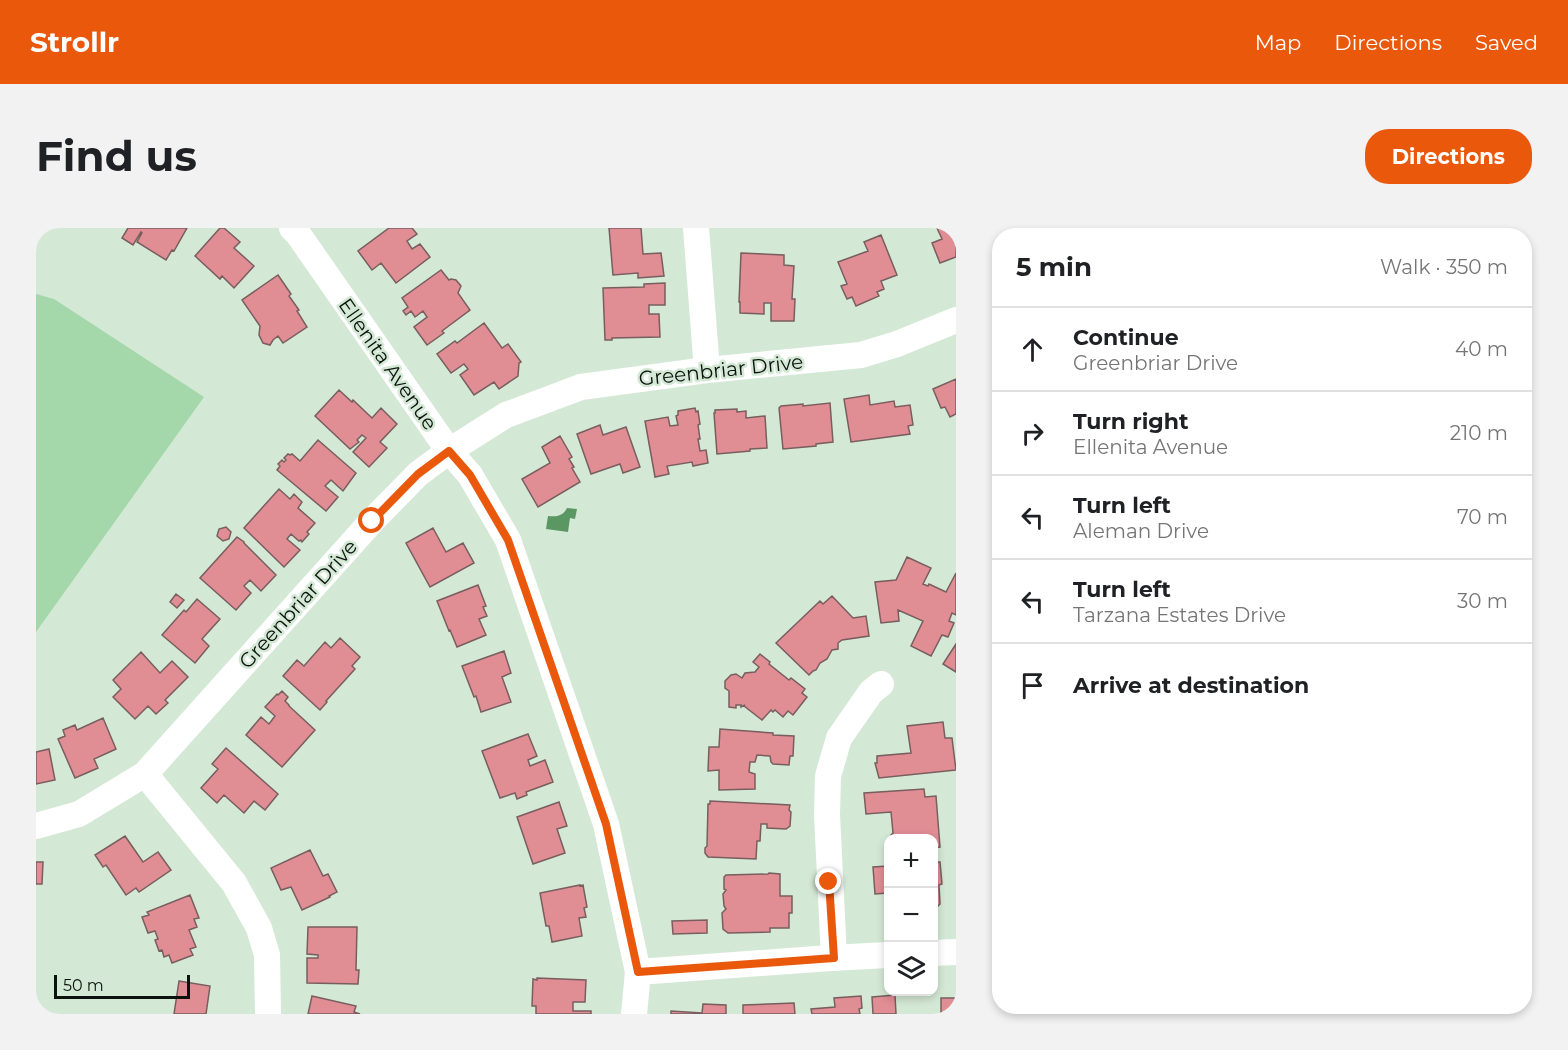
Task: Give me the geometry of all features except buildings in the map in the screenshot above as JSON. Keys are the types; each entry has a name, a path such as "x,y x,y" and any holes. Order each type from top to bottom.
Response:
{"street":[{"name":"Ellenita Avenue","path":"292,228 449,451 470,475 508,540 606,824 638,972 634,1014"},
{"path":"696,228 707,370"},
{"name":"Greenbriar Drive","path":"36,826 79,814 145,774 372,521 418,474 449,451 506,416 581,387 707,370 861,355 897,344 956,320"},
{"path":"834,958 827,815 828,776 838,738 871,692 881,684"},
{"path":"145,774 234,883 259,928 267,955 268,1014"},
{"path":"938,953 956,952"},
{"path":"638,972 884,956"}],"shaded area":[{"path":"36,294 54,299 204,397 36,632"},
{"path":"567,508 577,509 575,519 570,518 568,532 546,529 548,516 564,513"}],"route":[{"path":"372,521 418,474 449,451 470,475 508,540 606,824 638,972 834,958 829,882"}]}
